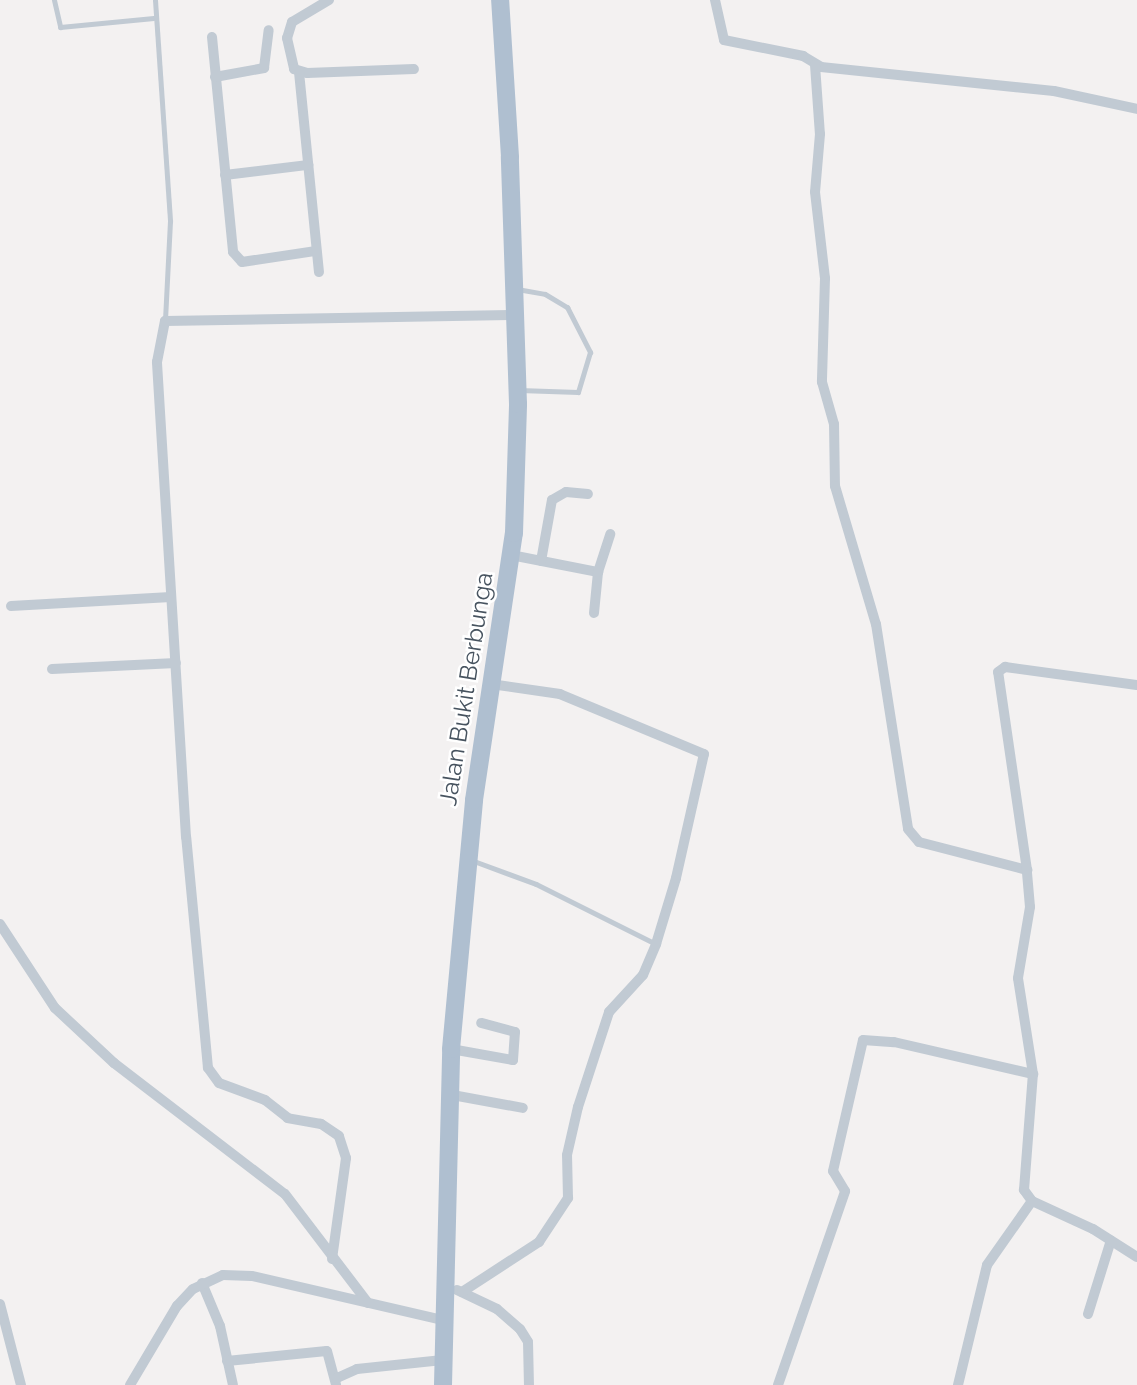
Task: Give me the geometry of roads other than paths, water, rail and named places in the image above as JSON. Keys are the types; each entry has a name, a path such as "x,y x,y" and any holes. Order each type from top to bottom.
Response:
{"main road":[{"name":"Jalan Bukit Berbunga","path":"443,1385 447,1094 467,858 511,555 517,390 500,0"}],"street":[{"path":"319,272 299,72 290,62 287,38 292,22 329,0"},
{"path":"715,0 724,40 803,56 815,65 1054,91 1137,109"},
{"path":"215,77 264,68 268,30"},
{"path":"212,37 225,175 237,258 242,262 316,251"},
{"path":"815,65 820,134 815,192 825,278 822,382 834,424 835,486 876,624 908,829 919,842 1027,870"},
{"path":"299,72 414,69"},
{"path":"225,175 308,165"},
{"path":"332,1259 346,1158 339,1136 321,1124 288,1118 265,1100 219,1083 208,1068 187,849 156,377 165,321 514,315"},
{"path":"541,561 552,500 566,492 587,494"},
{"path":"594,613 598,572 610,534"},
{"path":"511,555 598,572"},
{"path":"11,606 172,597"},
{"path":"52,668 176,663"},
{"path":"1137,685 999,669 1027,870 1029,915 1018,978 1033,1074 1024,1190 1032,1201 1111,1240 1137,1257"},
{"path":"462,1292 539,1242 562,1212 568,1198 567,1155 578,1107 609,1012 642,975 656,944 676,878 702,750 560,694 491,684"},
{"path":"0,924 55,1007 114,1063 285,1194 368,1303"},
{"path":"451,1049 513,1060 515,1032 481,1023"},
{"path":"778,1385 845,1191 833,1171 863,1040 894,1042 1033,1074"},
{"path":"447,1094 523,1108"},
{"path":"958,1385 987,1265 1032,1201"},
{"path":"1088,1314 1111,1240"},
{"path":"130,1385 177,1306 202,1283 223,1275 252,1276 443,1320"},
{"path":"202,1283 220,1326 233,1385"},
{"path":"443,1285 497,1309 520,1329 528,1342 529,1385"},
{"path":"0,1304 21,1385"},
{"path":"227,1361 327,1352 336,1381 357,1369 443,1360"}],"lane":[{"path":"54,0 60,27 154,18"},
{"path":"155,0 154,18 170,221 165,321"},
{"path":"514,288 545,294 567,307 590,352 578,392 517,390"},
{"path":"467,858 536,884 656,944"}]}
